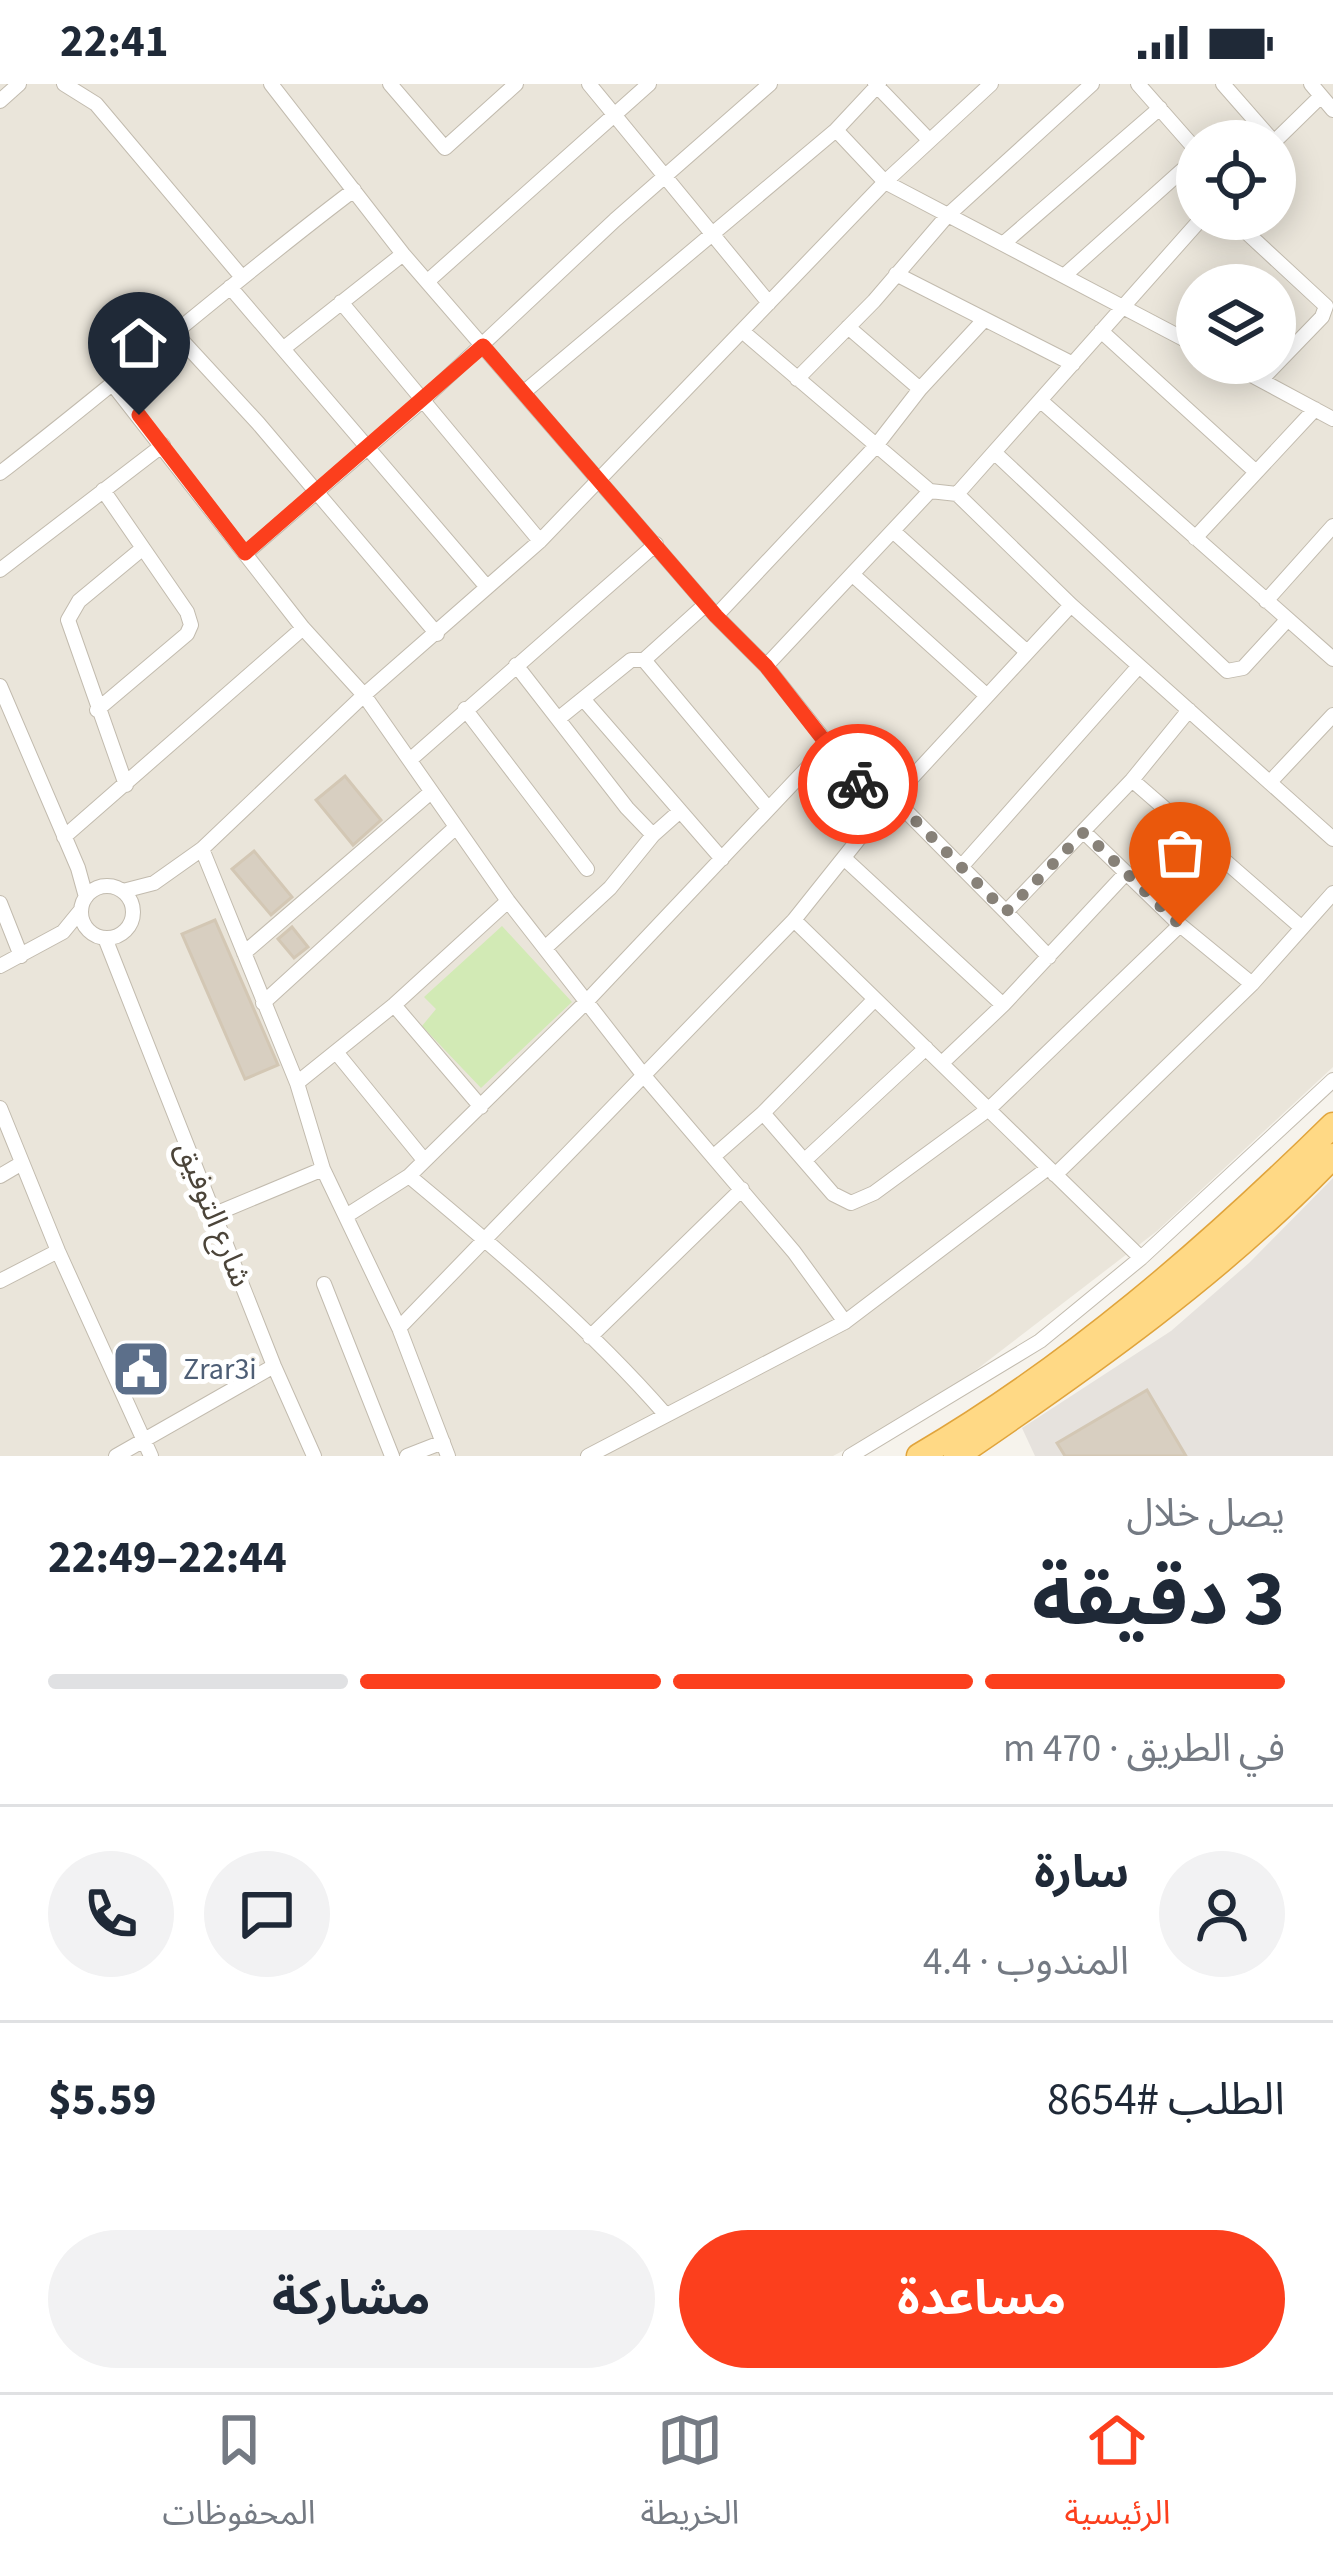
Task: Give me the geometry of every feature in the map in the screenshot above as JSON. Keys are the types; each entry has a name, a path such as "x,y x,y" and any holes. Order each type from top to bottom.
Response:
{"highway":[{"path":"920,1456 1135,1303 1333,1125"},
{"path":"956,1456 1114,1346 1289,1199 1333,1156"}],"street":[{"path":"0,100 19,84"},
{"path":"64,84 96,104 284,349 486,586"},
{"path":"271,84 403,254 711,610 766,666 881,811"},
{"path":"390,84 445,148 498,89 516,84"},
{"path":"589,84 769,303"},
{"path":"429,280 649,84"},
{"path":"245,553 423,400 770,84"},
{"path":"63,932 118,936 154,883 202,849 364,695 540,541 885,182 992,84"},
{"path":"797,379 946,216 1092,84"},
{"path":"1138,84 1176,128"},
{"path":"1223,84 1255,120"},
{"path":"523,393 836,130 877,85 929,140"},
{"path":"1291,120 1316,90 1333,110"},
{"path":"1004,243 1160,108"},
{"path":"836,130 885,182 1176,335"},
{"path":"1065,275 1176,173"},
{"path":"0,473 354,190"},
{"path":"957,494 1182,240"},
{"path":"1255,240 1281,264"},
{"path":"284,349 403,254"},
{"path":"896,274 1073,364"},
{"path":"1296,278 1326,306 1322,317 1296,344"},
{"path":"341,302 540,541"},
{"path":"558,719 631,660 644,660 711,610 875,447 920,388 982,321"},
{"path":"848,327 920,388"},
{"path":"742,331 930,491 957,494 1071,605 1333,839"},
{"path":"1101,331 1256,472"},
{"path":"176,333 437,634"},
{"path":"1269,384 1333,419"},
{"path":"114,386 303,628 364,695 508,901 586,1002 742,1189 845,1322"},
{"path":"1041,401 1287,620 1330,649"},
{"path":"1195,538 1315,409"},
{"path":"0,570 163,445"},
{"path":"995,453 1227,671 1244,668 1287,620"},
{"path":"97,710 187,634 190,625 187,612 103,490"},
{"path":"766,666 930,491"},
{"path":"1266,601 1333,526"},
{"path":"894,532 1028,652"},
{"path":"411,759 656,544"},
{"path":"126,785 70,635 69,615 143,548"},
{"path":"853,575 986,694"},
{"path":"399,1328 794,920 881,811 1071,605"},
{"path":"64,837 303,628"},
{"path":"644,660 768,808"},
{"path":"516,665 653,836"},
{"path":"961,867 1138,666"},
{"path":"0,686 78,868 84,923 99,936"},
{"path":"584,700 722,859"},
{"path":"465,710 587,869"},
{"path":"1006,912 1132,780 1189,710"},
{"path":"1271,781 1333,715"},
{"path":"346,1216 409,1176 481,1106 827,747"},
{"path":"1132,780 1302,928"},
{"path":"244,953 431,792"},
{"path":"893,798 1049,957"},
{"path":"545,949 610,888 680,811"},
{"path":"262,1003 456,827"},
{"path":"1084,832 1180,925 1252,984"},
{"path":"202,849 297,1083 323,1169 399,1328 446,1449 407,1456"},
{"path":"845,859 1003,1005"},
{"path":"78,868 131,901 131,921 116,972"},
{"path":"942,1063 1126,873"},
{"path":"0,966 63,932 96,889 154,883"},
{"path":"588,1456 845,1322 1052,1171 1252,984 1333,893"},
{"path":"297,1083 394,1005 508,901"},
{"path":"0,903 21,956"},
{"path":"794,920 1142,1258"},
{"path":"763,1113 833,1194 851,1203 874,1193 990,1108 1180,925"},
{"name":"شارع التوفيق","path":"99,936 314,1456"},
{"path":"714,1156 875,999"},
{"path":"394,1005 481,1106"},
{"path":"805,1160 926,1048"},
{"path":"336,1052 424,1160"},
{"path":"850,1456 1040,1341 1142,1258 1333,1080"},
{"path":"0,1108 147,1449"},
{"path":"0,1176 22,1163"},
{"path":"215,1214 323,1169"},
{"path":"409,1176 487,1240 665,1414"},
{"path":"590,1337 742,1189"},
{"path":"0,1281 58,1251"},
{"path":"325,1284 392,1456"},
{"path":"116,1456 147,1449 274,1366"}],"shaded area":[{"path":"0,84 1333,84 1333,1067 1157,1231 929,1406 833,1456 0,1456"},
{"path":"1333,1178 1333,1456 1035,1456 1022,1428 1171,1331 1249,1263"}],"green space":[{"path":"502,926 572,1002 481,1088 422,1026 436,1009 424,997"}],"building":[{"path":"345,776 381,820 353,845 316,800"},
{"path":"254,851 292,897 271,915 232,869"},
{"path":"215,920 278,1065 245,1079 182,934"},
{"path":"292,927 308,947 294,958 278,939"},
{"path":"1147,1390 1186,1456 1065,1456 1057,1443"}],"way so far":[{"path":"858,784 881,811 893,798 1006,912 1084,832 1180,925"}],"place":[{"name":"Zrar3i","path":"141,1369"}],"route":[{"path":"139,415 245,553 483,346 716,616 766,666 858,784"}]}
